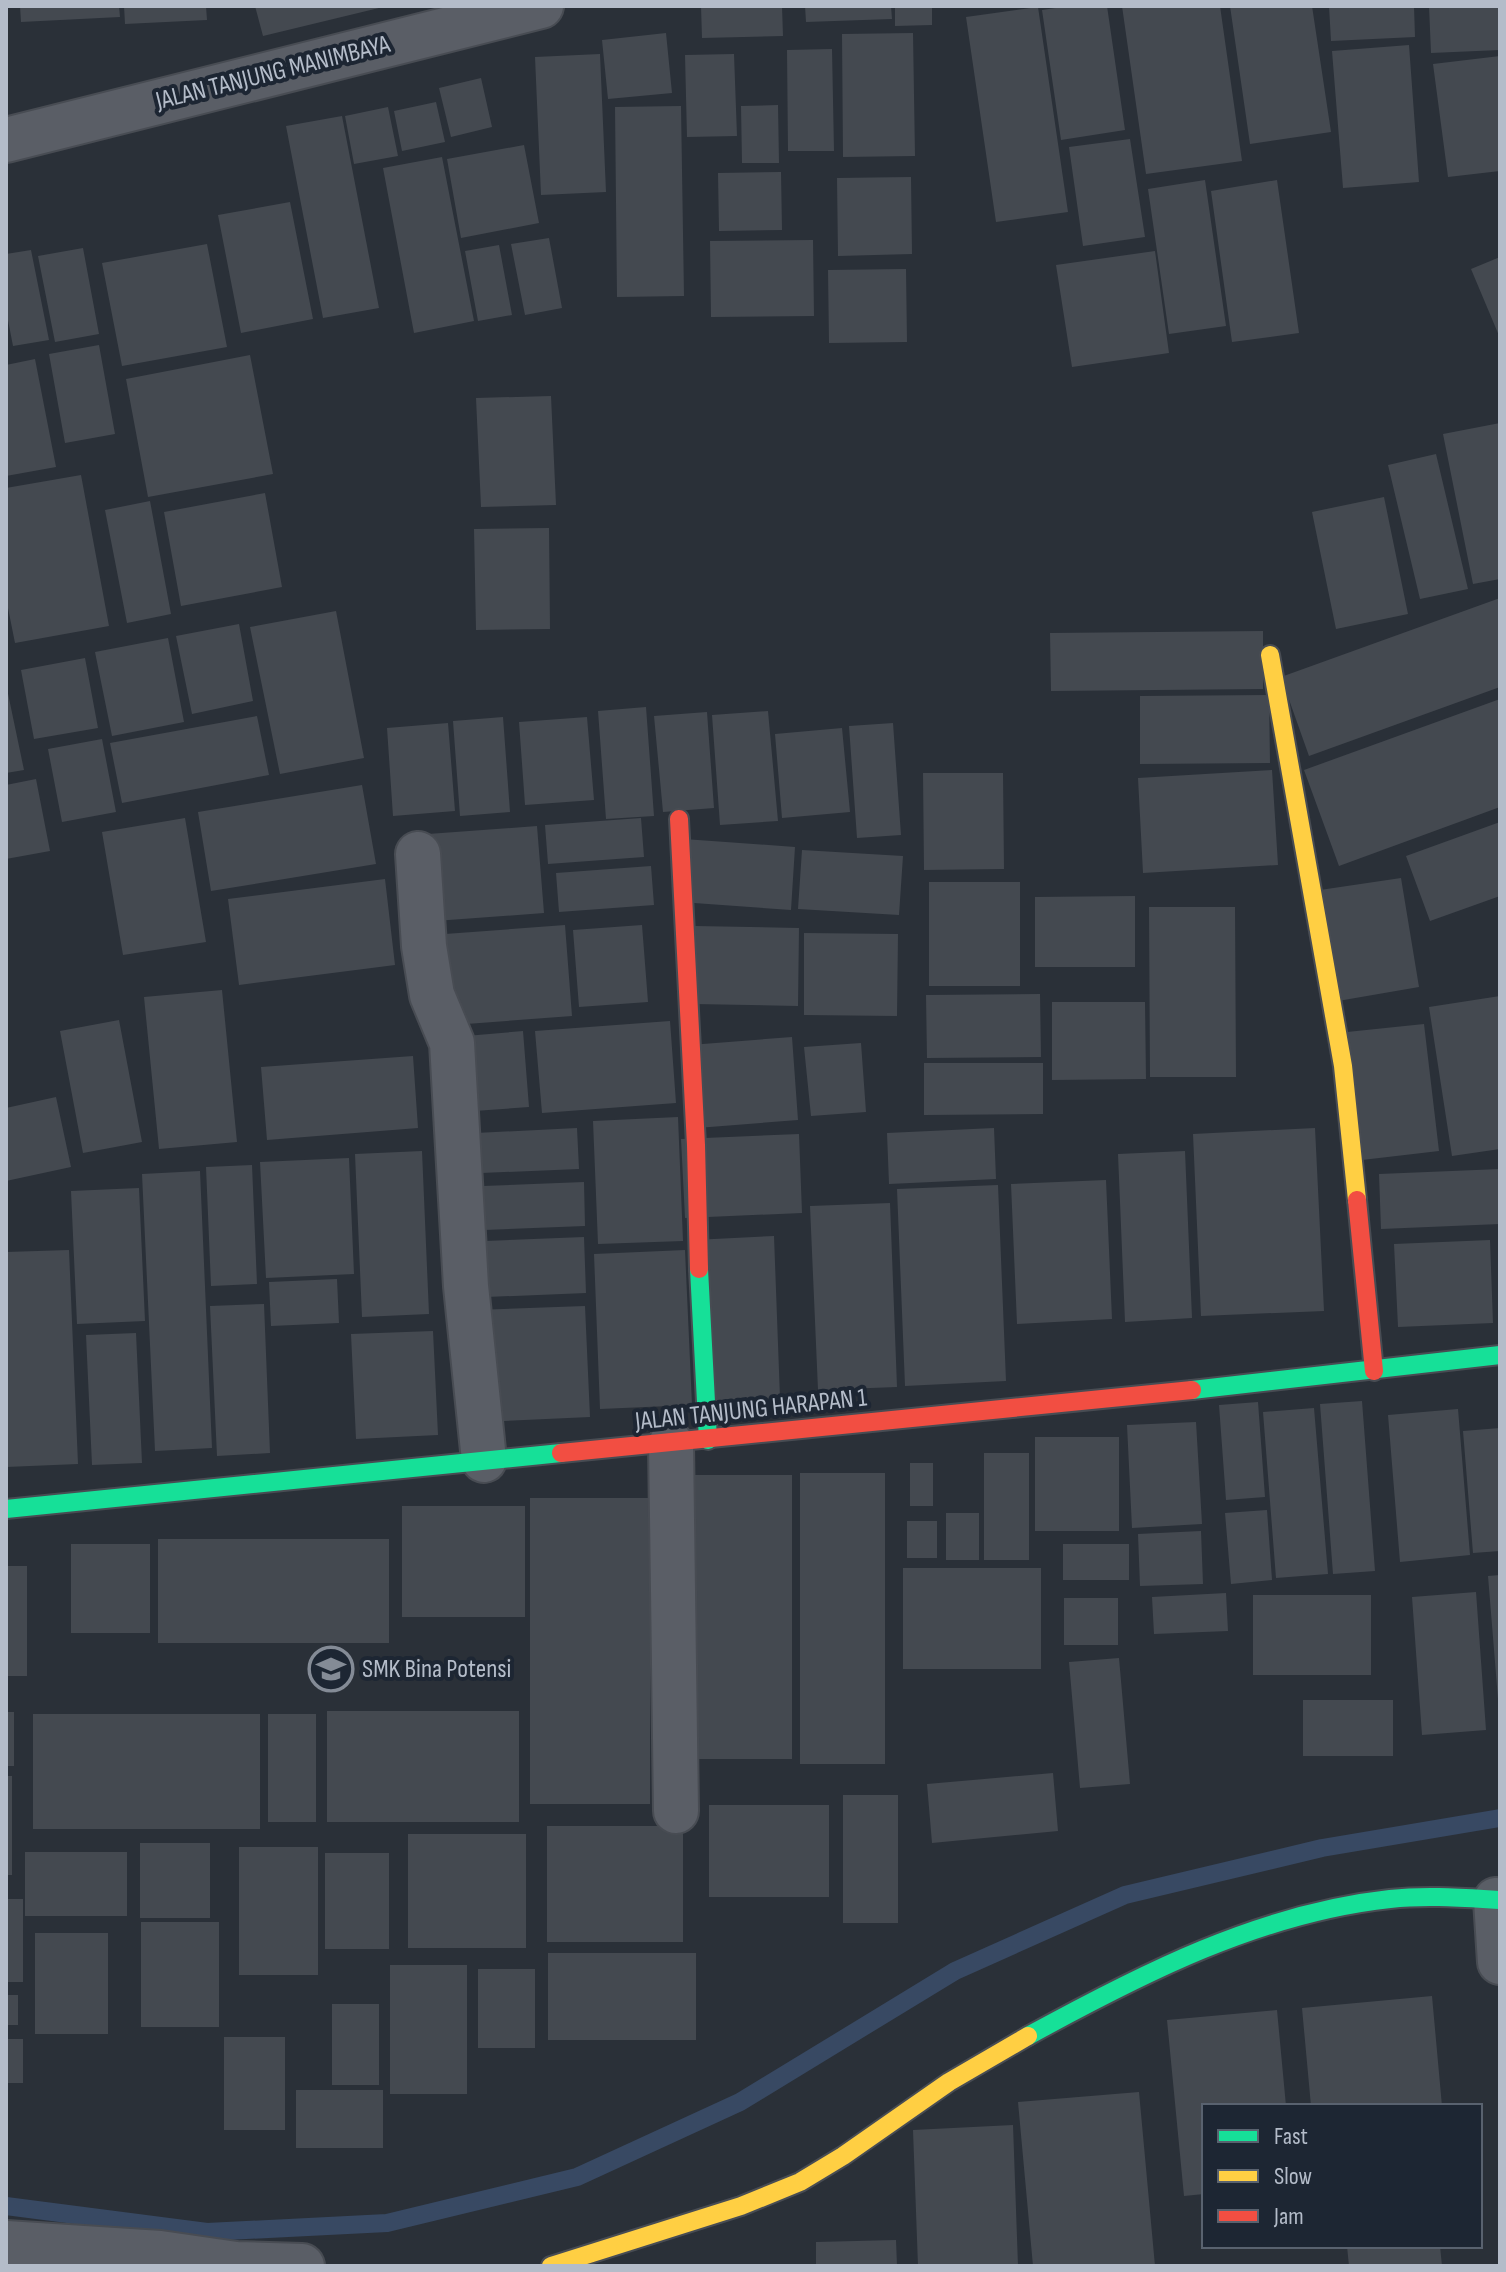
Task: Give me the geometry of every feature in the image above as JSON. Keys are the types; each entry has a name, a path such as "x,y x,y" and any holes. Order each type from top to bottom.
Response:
{"street":[{"name":"JALAN TANJUNG MANIMBAYA","path":"6,140 541,6"},
{"path":"1270,655 1343,1066 1374,1371"},
{"path":"676,1811 689,1442 701,1326 696,1145 679,819"},
{"path":"418,854 424,946 432,995 452,1043 466,1286 484,1460"},
{"name":"JALAN TANJUNG HARAPAN 1","path":"6,1509 319,1475 1163,1395 1500,1355"},
{"path":"551,2266 761,2200 812,2177 926,2097 1014,2042 1163,1966 1232,1935 1340,1904 1462,1895 1498,1900 1500,1962"},
{"path":"6,2243 160,2253 214,2264 302,2266"}],"building":[{"path":"20,6 119,6 120,17 21,22"},
{"path":"124,6 206,6 207,20 125,24"},
{"path":"255,6 383,6 383,7 263,36"},
{"path":"701,6 782,6 783,36 702,38"},
{"path":"805,6 891,6 892,19 806,22"},
{"path":"895,6 932,6 932,25 895,26"},
{"path":"1107,6 1125,130 1061,140 1042,10"},
{"path":"1122,6 1220,6 1242,161 1146,174"},
{"path":"1230,6 1312,6 1331,132 1250,144"},
{"path":"1329,6 1414,6 1415,37 1331,41"},
{"path":"1429,6 1500,6 1500,50 1431,53"},
{"path":"1038,7 1068,212 996,222 966,17"},
{"path":"666,33 672,93 608,99 602,40"},
{"path":"913,33 915,156 843,157 842,34"},
{"path":"1409,45 1419,182 1343,188 1332,51"},
{"path":"832,49 834,151 788,151 787,50"},
{"path":"600,54 606,192 541,195 535,57"},
{"path":"734,54 737,136 687,137 685,55"},
{"path":"1500,56 1500,171 1448,177 1433,64"},
{"path":"481,78 492,127 451,137 439,88"},
{"path":"436,102 445,142 402,151 394,111"},
{"path":"778,105 779,163 742,163 741,106"},
{"path":"681,106 684,296 617,297 615,107"},
{"path":"388,107 398,156 354,164 345,116"},
{"path":"342,116 379,308 323,318 286,126"},
{"path":"1130,139 1145,237 1083,246 1069,147"},
{"path":"524,145 539,223 461,238 447,159"},
{"path":"442,157 474,321 414,333 383,168"},
{"path":"781,172 782,230 719,231 718,173"},
{"path":"911,177 912,254 838,256 837,178"},
{"path":"1205,180 1226,326 1169,334 1148,189"},
{"path":"1277,180 1299,333 1232,342 1211,191"},
{"path":"290,202 313,319 241,333 218,215"},
{"path":"549,238 562,308 525,315 511,244"},
{"path":"813,240 814,316 711,317 710,241"},
{"path":"207,244 227,347 122,366 102,263"},
{"path":"499,245 512,315 478,321 465,251"},
{"path":"83,248 99,334 55,342 38,256"},
{"path":"31,250 49,340 13,346 6,310 6,254"},
{"path":"1155,251 1169,353 1072,367 1056,265"},
{"path":"1500,257 1500,338 1471,269"},
{"path":"906,269 907,342 829,343 828,270"},
{"path":"99,345 115,434 65,443 49,354"},
{"path":"250,355 273,474 148,497 126,379"},
{"path":"35,359 56,467 6,476 6,365"},
{"path":"551,396 556,505 481,507 476,398"},
{"path":"1500,423 1500,579 1473,584 1443,434"},
{"path":"1436,454 1468,589 1420,599 1388,465"},
{"path":"81,475 109,626 15,643 6,598 6,488"},
{"path":"265,493 282,587 181,606 164,512"},
{"path":"1384,497 1408,614 1336,629 1312,512"},
{"path":"150,501 171,614 127,623 105,510"},
{"path":"549,528 550,629 476,630 474,529"},
{"path":"1500,598 1500,687 1309,756 1281,677"},
{"path":"336,611 364,758 280,774 250,627"},
{"path":"239,624 253,701 192,714 176,636"},
{"path":"1263,631 1263,689 1051,691 1050,633"},
{"path":"168,638 184,722 112,736 95,652"},
{"path":"85,658 98,728 34,739 21,670"},
{"path":"6,684 24,770 6,773"},
{"path":"1269,695 1270,763 1140,764 1140,696"},
{"path":"1500,699 1500,807 1339,866 1304,770"},
{"path":"646,707 654,816 606,819 598,711"},
{"path":"768,711 778,821 720,825 712,715"},
{"path":"707,712 714,808 663,812 654,716"},
{"path":"257,716 269,775 122,803 110,743"},
{"path":"503,717 510,812 460,816 453,721"},
{"path":"587,717 594,800 525,805 519,722"},
{"path":"448,723 455,811 393,816 387,728"},
{"path":"893,723 901,835 857,838 849,726"},
{"path":"842,728 850,812 782,818 775,734"},
{"path":"102,739 116,812 62,822 48,749"},
{"path":"1272,770 1278,865 1143,873 1138,778"},
{"path":"923,773 1003,773 1004,869 924,870"},
{"path":"36,779 50,851 6,859 6,785"},
{"path":"362,785 376,864 211,891 198,812"},
{"path":"185,818 206,942 123,955 102,832"},
{"path":"641,818 644,857 548,864 545,825"},
{"path":"1500,822 1500,896 1430,921 1406,856"},
{"path":"537,826 544,913 435,921 428,834"},
{"path":"684,839 795,847 791,910 680,902"},
{"path":"802,850 903,856 899,915 798,909"},
{"path":"651,866 654,905 559,912 556,873"},
{"path":"1401,878 1419,987 1338,1001 1320,890"},
{"path":"385,879 395,965 239,985 228,899"},
{"path":"929,882 1020,882 1020,986 929,986"},
{"path":"1135,896 1135,967 1035,967 1035,897"},
{"path":"1149,907 1235,907 1236,1077 1150,1077"},
{"path":"565,925 572,1016 453,1025 445,934"},
{"path":"642,925 648,1002 579,1007 573,930"},
{"path":"695,926 799,928 798,1006 693,1004"},
{"path":"804,933 898,934 897,1016 804,1015"},
{"path":"222,990 237,1142 159,1149 144,997"},
{"path":"1040,994 1041,1057 927,1058 926,995"},
{"path":"1500,996 1500,1149 1452,1156 1429,1007"},
{"path":"1052,1002 1145,1002 1146,1079 1052,1080"},
{"path":"119,1020 142,1142 83,1153 60,1031"},
{"path":"670,1021 676,1103 542,1113 535,1031"},
{"path":"1424,1024 1439,1151 1362,1160 1347,1032"},
{"path":"523,1031 529,1107 460,1112 454,1037"},
{"path":"792,1037 798,1120 697,1128 690,1045"},
{"path":"861,1043 866,1112 811,1116 804,1047"},
{"path":"413,1056 418,1128 267,1140 261,1067"},
{"path":"924,1063 1043,1063 1043,1114 924,1115"},
{"path":"56,1097 71,1167 6,1181 6,1108"},
{"path":"678,1117 683,1241 598,1244 593,1121"},
{"path":"577,1128 579,1169 458,1174 456,1134"},
{"path":"994,1128 996,1179 889,1184 887,1133"},
{"path":"1315,1128 1324,1311 1201,1316 1193,1134"},
{"path":"799,1134 802,1213 685,1218 681,1139"},
{"path":"422,1151 429,1314 362,1317 355,1154"},
{"path":"1185,1151 1192,1318 1125,1322 1118,1154"},
{"path":"349,1158 354,1274 266,1278 260,1162"},
{"path":"252,1165 257,1284 211,1286 206,1167"},
{"path":"1500,1169 1500,1224 1381,1229 1379,1174"},
{"path":"200,1171 212,1448 155,1451 142,1174"},
{"path":"1106,1180 1112,1319 1017,1324 1011,1184"},
{"path":"584,1182 585,1226 458,1231 456,1187"},
{"path":"998,1185 1006,1381 905,1386 897,1189"},
{"path":"139,1188 145,1321 77,1324 71,1191"},
{"path":"890,1203 897,1387 818,1390 810,1206"},
{"path":"774,1236 780,1398 702,1401 694,1240"},
{"path":"584,1237 586,1293 463,1298 461,1242"},
{"path":"1490,1240 1493,1323 1398,1327 1394,1244"},
{"path":"69,1250 78,1464 6,1467 6,1252"},
{"path":"685,1250 692,1405 600,1409 594,1254"},
{"path":"337,1279 339,1323 271,1326 269,1282"},
{"path":"264,1304 270,1453 217,1456 210,1306"},
{"path":"585,1306 590,1417 482,1422 476,1310"},
{"path":"433,1331 438,1435 356,1439 351,1334"},
{"path":"136,1333 142,1463 92,1465 86,1335"},
{"path":"1362,1401 1375,1571 1333,1574 1320,1404"},
{"path":"1258,1402 1265,1497 1226,1500 1219,1405"},
{"path":"1314,1408 1328,1574 1276,1578 1263,1412"},
{"path":"1458,1409 1470,1555 1400,1562 1388,1415"},
{"path":"1196,1422 1202,1524 1132,1528 1127,1425"},
{"path":"1500,1428 1500,1551 1473,1553 1463,1431"},
{"path":"1035,1437 1119,1437 1119,1531 1035,1531"},
{"path":"984,1453 1029,1453 1029,1560 984,1560"},
{"path":"910,1463 933,1463 933,1506 910,1506"},
{"path":"800,1473 885,1473 885,1764 800,1764"},
{"path":"694,1475 792,1475 792,1759 694,1759"},
{"path":"530,1498 650,1498 650,1804 530,1804"},
{"path":"402,1506 525,1506 525,1617 402,1617"},
{"path":"1267,1510 1272,1580 1231,1584 1225,1513"},
{"path":"946,1513 979,1513 979,1560 946,1560"},
{"path":"907,1521 937,1521 937,1558 907,1558"},
{"path":"1201,1531 1203,1584 1140,1586 1138,1534"},
{"path":"158,1539 389,1539 389,1643 158,1643"},
{"path":"71,1544 150,1544 150,1633 71,1633"},
{"path":"1063,1544 1129,1544 1129,1580 1063,1580"},
{"path":"6,1566 27,1566 27,1676 6,1676"},
{"path":"903,1568 1041,1568 1041,1669 903,1669"},
{"path":"1500,1575 1500,1699 1498,1699 1488,1576"},
{"path":"1476,1592 1486,1730 1422,1735 1412,1597"},
{"path":"1226,1593 1228,1631 1154,1634 1152,1597"},
{"path":"1253,1595 1371,1595 1371,1675 1253,1675"},
{"path":"1064,1598 1118,1598 1118,1645 1064,1645"},
{"path":"1119,1658 1130,1784 1080,1788 1069,1662"},
{"path":"1303,1700 1393,1700 1393,1756 1303,1756"},
{"path":"327,1711 519,1711 519,1822 327,1822"},
{"path":"6,1712 14,1712 14,1766 6,1766"},
{"path":"33,1714 260,1714 260,1829 33,1829"},
{"path":"268,1714 316,1714 316,1822 268,1822"},
{"path":"1053,1773 1058,1831 932,1843 927,1784"},
{"path":"6,1776 12,1776 12,1875 6,1875"},
{"path":"843,1795 898,1795 898,1923 843,1923"},
{"path":"709,1805 829,1805 829,1897 709,1897"},
{"path":"547,1826 683,1826 683,1942 547,1942"},
{"path":"408,1834 526,1834 526,1948 408,1948"},
{"path":"140,1843 210,1843 210,1918 140,1918"},
{"path":"239,1847 318,1847 318,1975 239,1975"},
{"path":"25,1852 127,1852 127,1916 25,1916"},
{"path":"325,1853 389,1853 389,1949 325,1949"},
{"path":"6,1899 23,1899 23,1982 6,1982"},
{"path":"141,1922 219,1922 219,2027 141,2027"},
{"path":"35,1933 108,1933 108,2034 35,2034"},
{"path":"548,1953 696,1953 696,2040 548,2040"},
{"path":"390,1965 467,1965 467,2094 390,2094"},
{"path":"478,1969 535,1969 535,2048 478,2048"},
{"path":"6,1995 18,1995 18,2025 6,2025"},
{"path":"1432,1996 1442,2104 1311,2104 1302,2008"},
{"path":"332,2004 379,2004 379,2085 332,2085"},
{"path":"1277,2010 1286,2104 1202,2104 1202,2194 1184,2196 1167,2020"},
{"path":"224,2037 285,2037 285,2130 224,2130"},
{"path":"6,2039 23,2039 23,2083 6,2083"},
{"path":"296,2090 383,2090 383,2148 296,2148"},
{"path":"1139,2092 1155,2266 1033,2266 1018,2102"},
{"path":"1013,2125 1018,2266 918,2266 913,2130"},
{"path":"896,2240 897,2266 816,2266 816,2242"},
{"path":"1347,2248 1440,2248 1442,2266 1349,2266"}],"waterway":[{"path":"6,2206 207,2232 387,2223 577,2177 740,2102 955,1971 1125,1895 1322,1848 1500,1818"}],"traffic: fast":[{"path":"699,1269 708,1440"},
{"path":"1192,1390 1500,1355"},
{"path":"6,1509 561,1453"},
{"path":"1028,2036 1158,1969 1248,1932 1294,1918 1342,1906 1390,1899 1500,1900"}],"traffic: slow":[{"path":"1270,655 1343,1066 1357,1200"},
{"path":"551,2266 741,2206 800,2182 949,2082 1028,2036"}],"traffic: jam":[{"path":"679,819 696,1145 699,1269"},
{"path":"1357,1200 1374,1371"},
{"path":"561,1453 1192,1390"}],"place":[{"name":"SMK Bina Potensi","path":"331,1669"}]}
